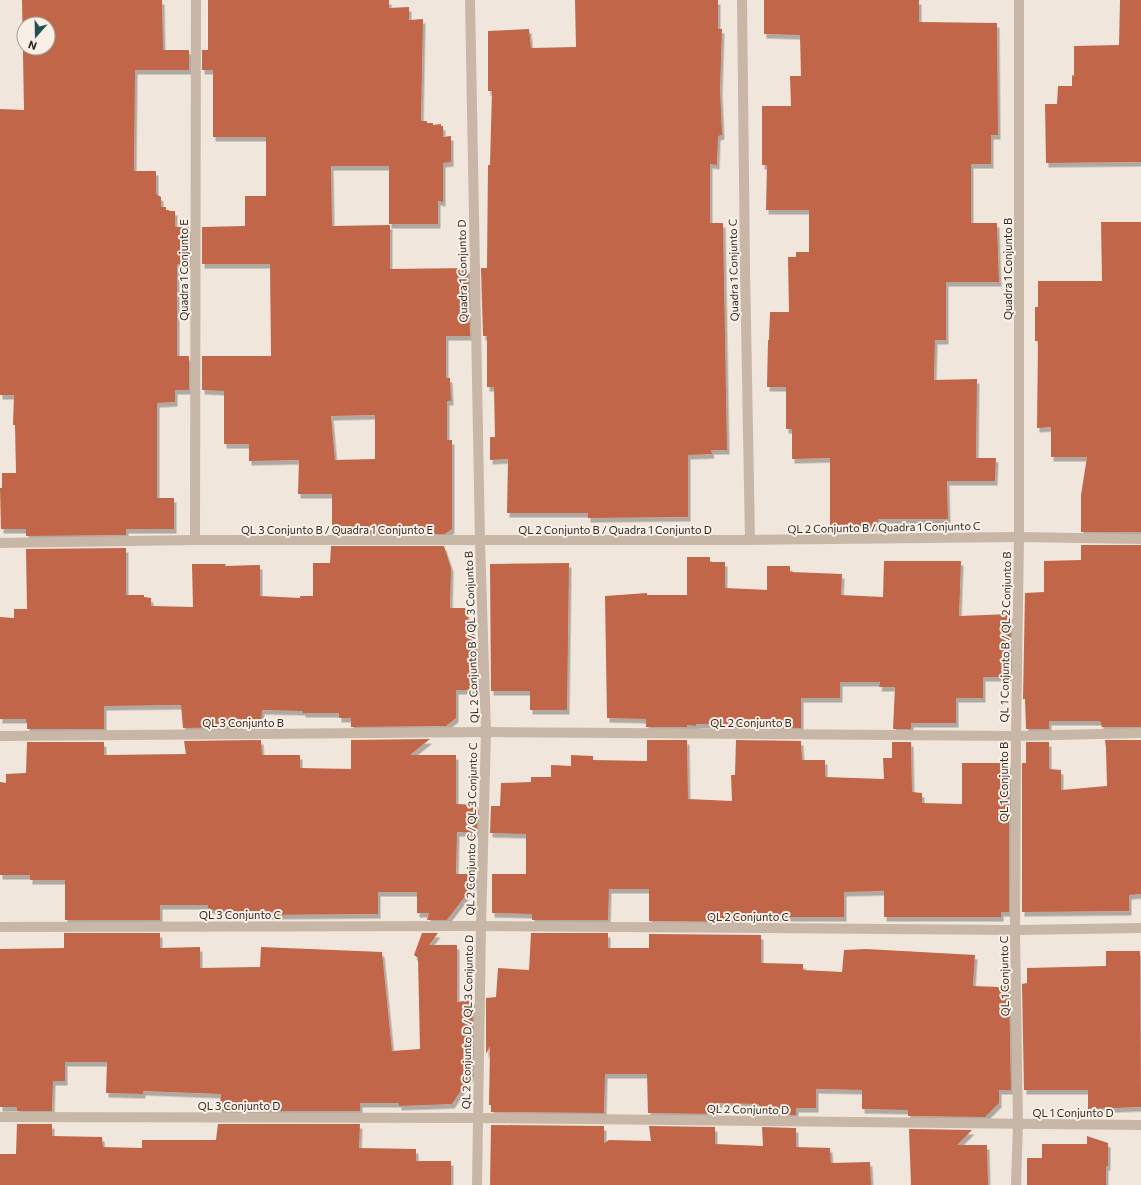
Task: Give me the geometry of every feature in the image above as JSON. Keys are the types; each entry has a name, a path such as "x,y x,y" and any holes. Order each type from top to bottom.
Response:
{"street":[{"name":"Quadra 1 Conjunto E","path":"195,540 196,0"},
{"name":"Quadra 1 Conjunto D","path":"470,0 480,541"},
{"name":"Quadra 1 Conjunto C","path":"742,0 750,540"},
{"name":"Quadra 1 Conjunto B","path":"1019,0 1019,538"},
{"name":"QL 2 Conjunto B / Quadra 1 Conjunto C","path":"750,540 1019,538 1141,539"},
{"name":"QL 1 Conjunto B / QL 2 Conjunto B","path":"1016,736 1019,538"},
{"name":"QL 3 Conjunto B / Quadra 1 Conjunto E","path":"0,543 195,540 480,541"},
{"name":"QL 2 Conjunto B / Quadra 1 Conjunto D","path":"480,541 750,540"},
{"name":"QL 2 Conjunto B / QL 3 Conjunto B","path":"480,541 486,732"},
{"name":"QL 2 Conjunto B","path":"486,732 1016,736"},
{"name":"QL 3 Conjunto B","path":"0,736 486,732"},
{"name":"QL 2 Conjunto C / QL 3 Conjunto C","path":"481,926 486,732"},
{"name":"QL 1 Conjunto B","path":"1015,930 1016,736 1141,734"},
{"name":"QL 3 Conjunto C","path":"0,926 481,926"},
{"name":"QL 2 Conjunto C","path":"481,926 1015,930"},
{"name":"QL 2 Conjunto D / QL 3 Conjunto D","path":"477,1185 481,926"},
{"name":"QL 1 Conjunto C","path":"1018,1124 1015,930 1141,928"},
{"name":"QL 3 Conjunto D","path":"0,1117 478,1118"},
{"name":"QL 2 Conjunto D","path":"478,1118 1018,1124"},
{"name":"QL 1 Conjunto D","path":"1016,1185 1018,1124 1141,1125"}],"building":[{"path":"22,0 162,0 163,50 189,50 189,70 135,70 134,171 156,171 156,194 161,197 161,207 166,207 166,210 169,211 175,211 175,227 189,227 189,264 177,264 177,356 189,356 189,390 175,390 175,402 157,403 157,498 174,498 174,529 126,529 126,535 26,536 26,529 1,529 0,488 2,488 2,473 16,473 15,425 13,425 14,395 0,395 0,109 24,110 23,56 56,56 56,16 22,16"},
{"path":"208,0 389,0 389,8 409,7 409,20 423,19 421,121 433,123 433,125 441,124 441,126 443,126 443,137 451,136 451,162 443,163 443,202 438,201 438,224 389,224 389,166 331,166 332,226 390,225 390,269 468,268 470,336 446,336 446,378 450,378 451,401 447,401 447,440 452,440 452,529 445,534 332,534 332,494 298,494 299,460 249,461 249,444 224,444 224,391 202,390 202,356 271,356 270,264 202,264 202,227 245,226 245,196 266,196 266,137 213,137 213,70 202,70 202,50 208,50","holes":["375,415 375,459 335,460 331,416"]},
{"path":"575,0 718,0 718,29 722,29 720,90 722,135 718,136 717,165 710,164 710,223 723,223 727,450 711,450 712,454 688,455 688,517 588,518 588,513 507,513 508,459 490,460 490,437 495,437 494,387 487,387 487,336 483,336 481,268 487,268 488,165 490,165 492,91 488,91 488,31 529,29 531,48 576,47"},
{"path":"764,0 919,0 919,22 997,23 998,135 991,135 991,164 971,164 971,223 997,223 999,282 946,282 946,340 935,340 934,380 977,379 976,458 996,458 995,481 947,481 948,519 878,519 878,527 830,527 830,458 792,459 792,429 786,429 786,387 767,387 768,340 770,312 789,312 788,257 796,257 796,252 809,252 809,210 766,210 767,165 762,165 762,106 791,106 790,76 801,76 800,35 764,34"},
{"path":"1120,0 1141,0 1141,162 1046,163 1045,104 1057,104 1058,86 1072,86 1072,75 1074,76 1074,46 1119,45"},
{"path":"1101,222 1141,222 1141,532 1081,532 1081,495 1087,457 1051,457 1051,427 1037,428 1038,341 1035,341 1035,307 1038,307 1038,281 1102,281"},
{"path":"1081,545 1141,545 1141,727 1102,727 1100,721 1049,721 1049,729 1026,729 1025,699 1023,699 1025,593 1044,592 1044,561 1081,560"},
{"path":"331,546 444,546 451,568 450,608 465,608 477,645 478,690 456,690 456,718 446,726 351,727 351,718 339,718 339,713 303,713 303,711 262,710 261,727 183,728 181,705 104,706 104,729 27,729 26,719 0,719 0,617 14,618 14,609 27,609 26,549 126,548 126,595 144,595 144,597 151,598 151,606 193,607 192,564 226,564 225,566 260,565 260,596 300,598 300,596 313,596 313,563 330,563"},
{"path":"687,557 710,557 710,562 725,562 725,588 767,590 767,566 790,566 790,572 842,574 841,595 883,597 884,561 961,561 959,616 1011,614 1010,677 983,677 983,698 956,698 956,723 911,723 911,729 893,729 895,687 879,687 880,682 840,682 840,698 801,698 801,728 735,727 734,724 696,724 696,726 687,725 687,727 646,727 646,719 607,718 605,596 647,593 647,595 687,595"},
{"path":"569,563 567,710 530,710 530,691 491,691 490,564"},
{"path":"430,739 410,755 456,755 456,804 478,805 477,833 457,832 456,874 476,874 476,882 447,920 427,920 429,913 417,913 417,892 378,892 378,914 261,915 261,913 221,913 208,908 208,905 160,905 160,920 65,920 65,880 30,880 30,875 0,875 0,782 6,783 6,774 26,773 27,742 104,742 104,755 186,754 184,741 261,740 262,755 300,755 300,768 351,769 351,740"},
{"path":"647,740 687,740 688,799 732,801 731,775 735,775 736,740 801,741 802,760 825,760 825,777 884,779 883,758 892,758 892,742 911,742 912,792 922,793 922,803 962,804 962,763 1009,763 1009,912 1001,912 1001,917 884,917 884,891 844,892 844,917 762,917 762,922 649,921 649,889 609,889 608,920 532,920 532,914 492,913 492,874 526,874 526,834 490,833 491,806 500,806 501,783 531,782 531,777 551,777 551,765 571,766 571,755 593,756 593,760 647,761"},
{"path":"1105,740 1141,740 1141,894 1129,895 1129,911 1022,912 1022,763 1026,763 1026,742 1049,742 1049,769 1061,770 1061,790 1107,786"},
{"path":"64,933 160,933 160,948 200,947 200,968 260,967 261,947 382,952 392,1051 420,1049 418,958 414,955 422,933 438,933 429,945 457,945 457,1002 473,1000 472,1074 452,1104 399,1106 399,1103 360,1103 360,1111 219,1111 221,1094 143,1091 143,1094 106,1093 107,1062 65,1062 65,1081 53,1081 52,1111 17,1111 17,1107 0,1107 0,949 64,948"},
{"path":"531,933 608,933 608,948 649,948 649,934 761,935 761,963 803,964 803,970 842,972 844,950 866,949 975,955 973,986 998,987 1009,985 1011,1090 999,1090 999,1103 985,1117 908,1116 908,1110 862,1109 862,1090 816,1089 816,1108 796,1108 796,1115 760,1114 759,1104 715,1103 715,1114 648,1113 647,1074 605,1074 604,1113 491,1112 491,1105 489,1105 490,1046 486,1054 486,998 496,997 498,968 529,970"},
{"path":"1106,951 1140,951 1141,1107 1088,1109 1088,1090 1024,1090 1022,984 1027,983 1027,968 1106,966"},
{"path":"17,1124 52,1124 52,1136 102,1137 103,1147 142,1148 142,1140 216,1140 218,1124 360,1124 359,1148 416,1149 416,1161 451,1161 451,1185 0,1185 0,1154 16,1154"},
{"path":"491,1125 604,1126 604,1143 609,1140 651,1141 649,1126 715,1127 715,1144 763,1146 762,1127 796,1128 796,1147 830,1148 831,1163 870,1162 871,1185 490,1185"},
{"path":"909,1129 972,1130 957,1145 987,1145 988,1185 911,1185"},
{"path":"1087,1136 1108,1143 1106,1185 1027,1185 1027,1158 1042,1158 1042,1144 1087,1144"}]}
